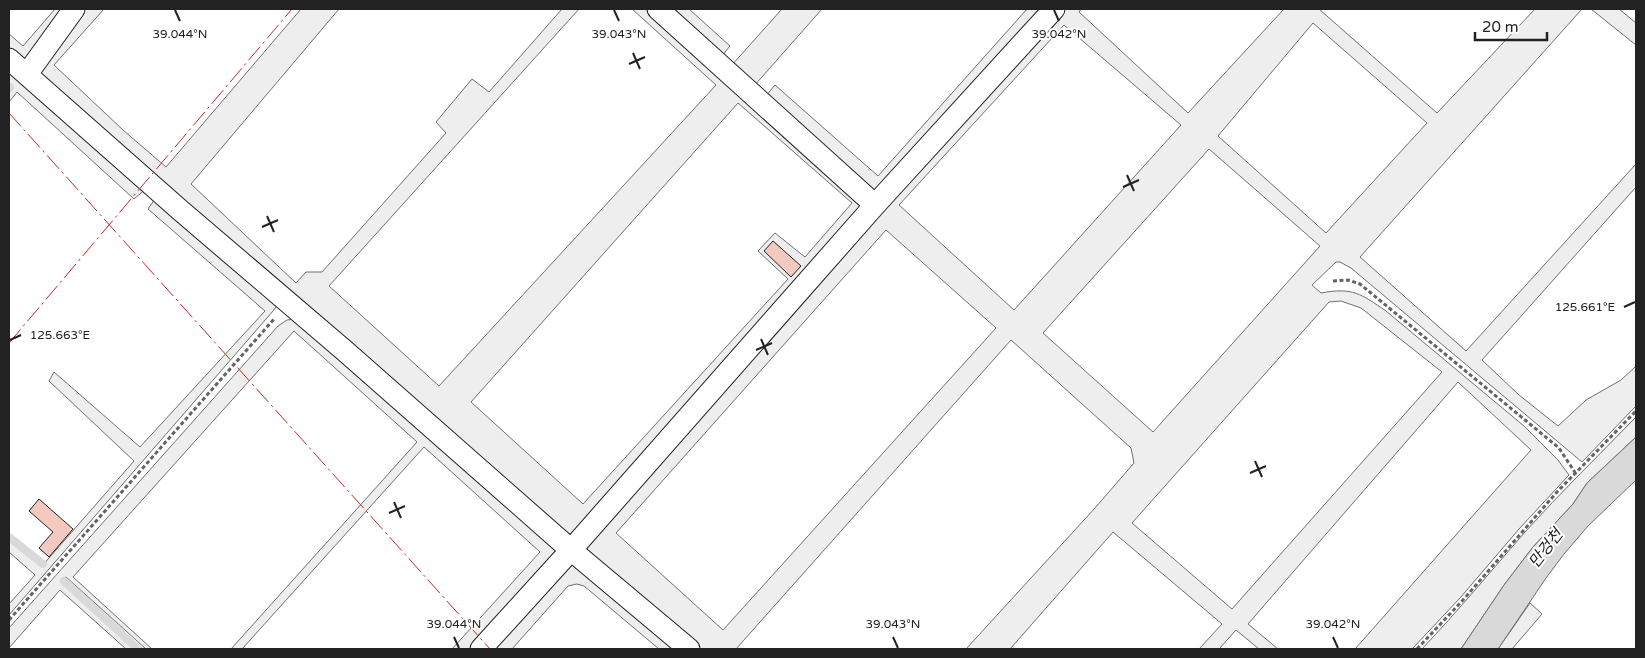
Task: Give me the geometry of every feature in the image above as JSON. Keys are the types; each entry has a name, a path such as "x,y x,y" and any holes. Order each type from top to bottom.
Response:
{"street":[{"path":"27,74 74,9"},
{"path":"658,9 875,205"},
{"path":"481,649 571,550 875,205 1054,9"},
{"path":"9,59 571,550 689,649"}],"path":[{"path":"1333,281 1348,280 1360,284 1559,448 1576,474"},
{"path":"9,620 289,303"},
{"path":"1417,649 1463,600 1522,531 1636,411"}],"shaded area":[{"path":"55,9 68,9 24,61 9,53 9,34 23,46"},
{"path":"83,9 104,9 54,65 123,130 166,167 301,9 339,9 191,184 296,283 306,272 322,272 446,133 436,122 472,79 489,92 562,9 579,9 329,286 439,386 716,85 632,9 652,9 865,201 573,533 565,535 41,74 42,62","holes":["738,103 852,203 805,257 775,233 758,251 788,279 583,504 471,402"]},
{"path":"668,9 689,9 730,46 721,57"},
{"path":"782,9 822,9 754,86 731,66"},
{"path":"1027,9 1045,9 880,188 874,190 867,187 765,97 775,85 878,176"},
{"path":"1063,9 1081,9 1079,12 1188,113 1284,9 1319,9 1437,113 1535,9 1582,9 1360,257 1466,351 1636,164 1636,187 1482,360 1519,395 1558,426 1586,400 1621,380 1636,366 1636,406 1582,462 1351,268 1336,262 1312,285 1321,293 1341,291 1356,293 1386,311 1524,426 1558,460 1569,475 1412,649 1355,649 1531,450 1458,382 1248,624 1278,649 1259,649 1236,630 1219,649 1199,649 1222,624 1113,532 1010,649 966,649 1134,463 1131,448 1011,340 736,649 695,649 590,555 587,544","holes":["1313,23 1427,123 1326,233 1218,136","1064,25 1181,125 1014,310 899,205","1209,149 1320,246 1153,432 1043,333","886,230 996,328 723,630 616,533","1341,301 1361,308 1442,372 1232,609 1132,523 1329,302"]},
{"path":"1591,9 1619,9 1636,23 1636,45"},
{"path":"9,70 147,188 134,199 17,92 9,102 9,92 12,87 9,84"},
{"path":"157,196 279,303 9,615 9,604 35,575 9,552 9,539 42,566 134,461 49,381 54,372 140,447 265,311 148,209"},
{"path":"296,319 555,542 555,554 474,649 452,649 540,552 424,447 242,649 231,649 417,442 294,331 73,577 152,649 146,649 66,577 62,579 62,583 135,649 126,649 60,590 9,648 9,628 278,326 287,320"},
{"path":"1636,417 1636,437 1587,483 1573,504 1533,547 1504,585 1461,649 1422,649 1525,532"},
{"path":"576,565 679,649 659,649 584,586 577,584 568,586 512,649 488,649 568,566"},
{"path":"1530,603 1542,614 1512,649 1498,649"}],"water":[{"name":"만겅천","path":"1636,437 1636,480 1588,526 1564,554 1498,649 1461,649 1504,585 1533,547 1573,504 1587,483"}],"building":[{"path":"773,241 801,266 791,277 764,251"},
{"path":"39,499 73,529 49,557 39,548 53,532 29,511"}],"waterway":[{"path":"9,537 43,564"},
{"path":"64,581 138,649"}],"power":[{"path":"9,343 292,9"},
{"path":"9,113 490,649"}]}
